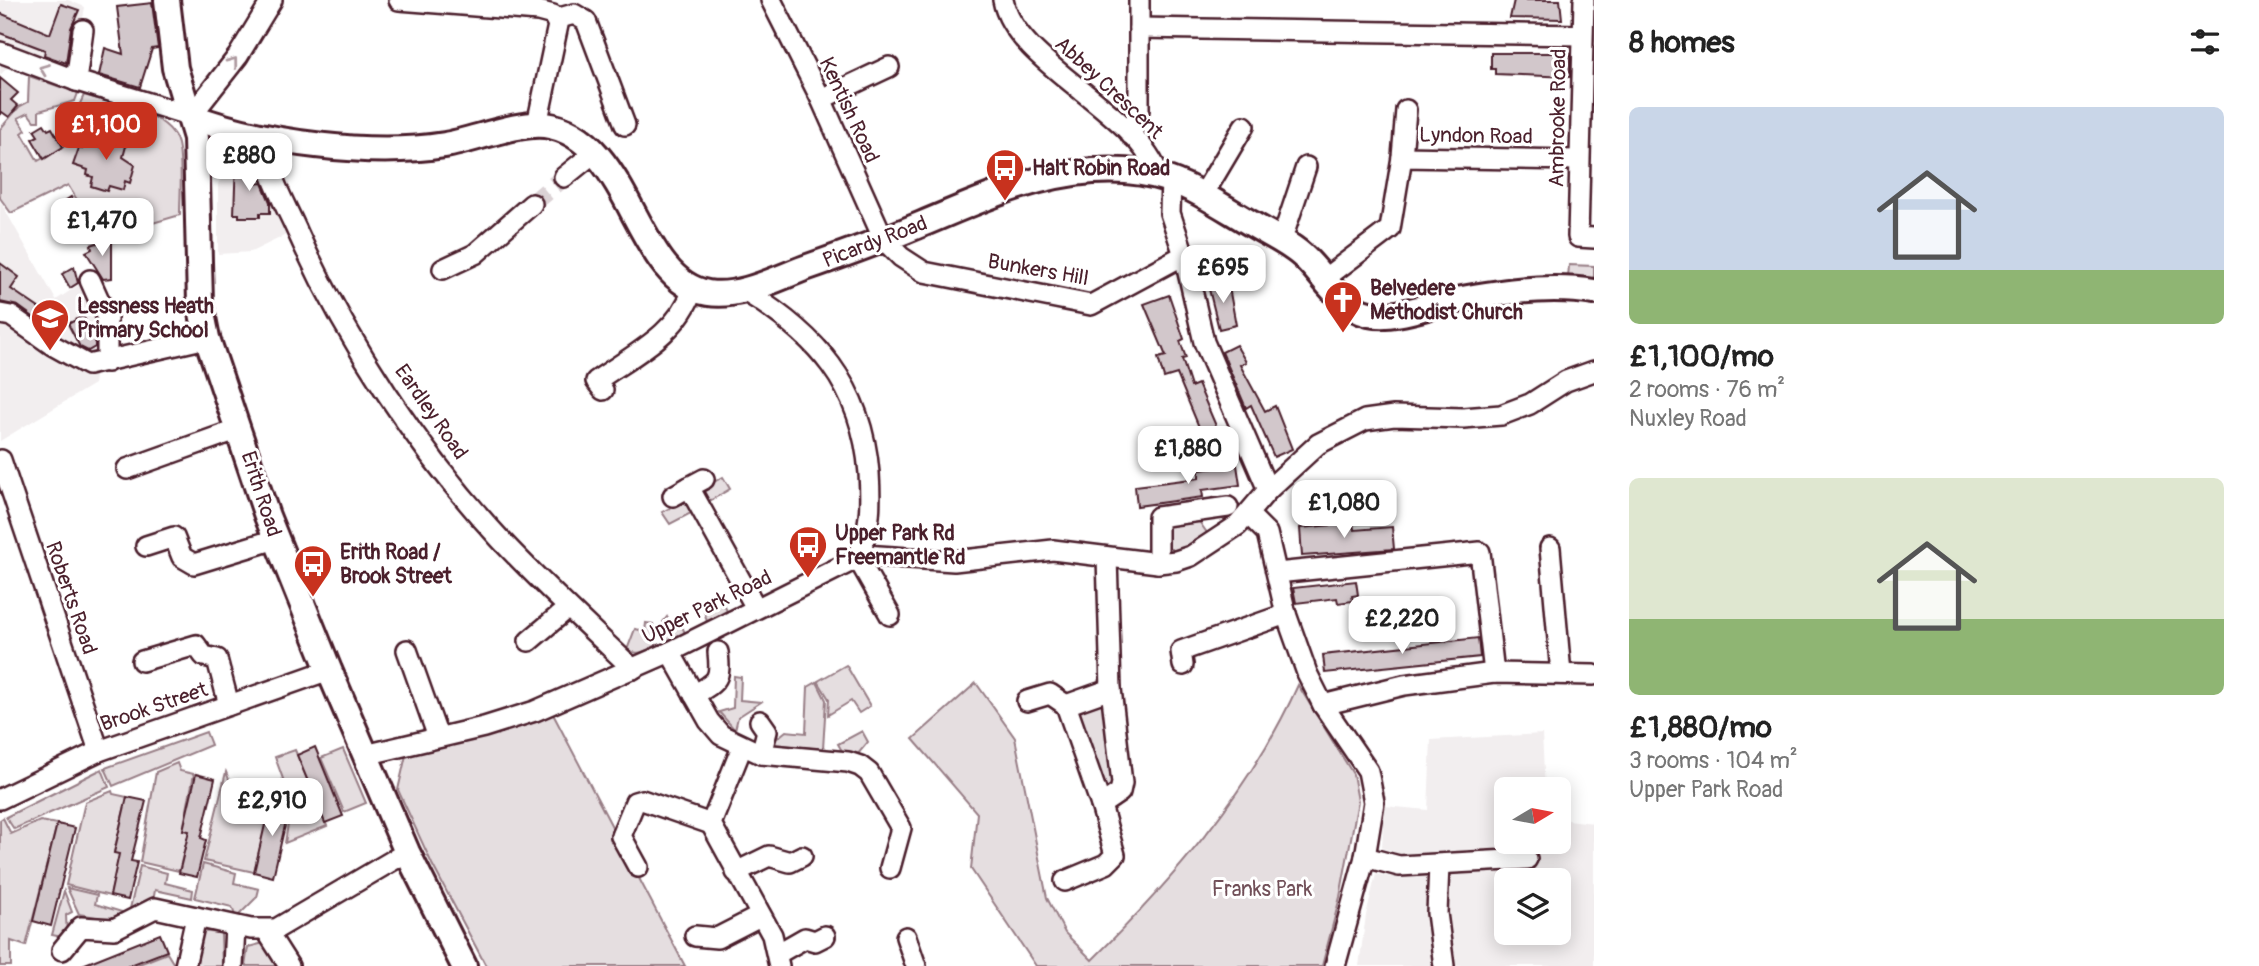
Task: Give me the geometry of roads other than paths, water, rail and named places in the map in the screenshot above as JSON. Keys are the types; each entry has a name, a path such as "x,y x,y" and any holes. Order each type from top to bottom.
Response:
{"main road":[{"name":"Erith Road","path":"167,0 175,68 191,116 197,158 201,303 207,338 276,539 329,670 407,852 464,966"},
{"path":"191,116 216,126 337,147 392,150 444,145 540,125 572,135 594,152 663,263 693,289"},
{"name":"Picardy Road","path":"693,289 723,294 743,290 884,240 1010,188 1051,175 1120,170 1165,177 1203,195 1306,258 1348,303 1370,314 1508,293 1563,289 1594,292"}],"street":[{"path":"0,52 82,83 191,116 238,56 272,0"},
{"path":"399,0 538,10 556,19 574,14 586,21 625,125"},
{"name":"Kentish Road","path":"771,0 821,99 884,240"},
{"name":"Abbey Crescent","path":"1003,0 1018,30 1040,55 1131,135 1165,177"},
{"path":"1131,135 1139,110 1139,0"},
{"name":"Ambrooke Road","path":"1586,237 1579,160 1582,34 1587,7"},
{"path":"540,125 539,115 557,31 556,19"},
{"path":"1139,28 1582,34"},
{"path":"82,83 83,30"},
{"path":"821,99 889,66"},
{"path":"1402,158 1406,110"},
{"path":"1203,195 1244,126"},
{"name":"Eardley Road","path":"263,134 264,157 307,253 347,327 392,398 478,514 568,608 633,669"},
{"path":"564,177 594,152"},
{"name":"Lyndon Road","path":"1324,279 1390,229 1402,158 1579,160"},
{"path":"1282,242 1306,167"},
{"path":"1165,177 1170,213 1184,256 1207,351 1268,489"},
{"path":"443,269 475,254 533,204"},
{"name":"Bunkers Hill","path":"884,240 901,257 924,272 1081,305 1091,305 1184,256"},
{"path":"90,280 107,318 107,362"},
{"path":"596,380 671,328 688,305 693,289"},
{"path":"743,290 801,330 845,384 859,415 867,451 870,515 865,539 857,558 890,615"},
{"path":"0,314 11,316 52,345 88,365 207,338"},
{"name":"Upper Park Road","path":"365,755 484,727 534,710 670,652 857,558 873,554 954,561 1053,550 1158,562 1191,556 1249,515 1268,489 1318,444 1365,420 1394,415 1463,418 1502,415 1525,407 1566,381 1594,371"},
{"path":"127,469 239,429"},
{"name":"Roberts Road","path":"1,460 8,507 99,751"},
{"path":"688,488 756,608"},
{"path":"1158,562 1158,517 1228,507"},
{"path":"870,515 880,542 891,556"},
{"path":"1249,515 1267,533 1286,614 1307,673 1323,705 1368,771 1374,802 1365,857 1335,966"},
{"path":"146,546 174,537 182,557 194,564 276,539"},
{"path":"1550,548 1562,674"},
{"path":"1277,573 1480,552 1494,673"},
{"path":"1101,805 1120,792 1122,783 1111,689 1107,556"},
{"path":"529,640 568,608"},
{"path":"1182,665 1181,651 1286,614"},
{"path":"142,662 196,645 204,656 216,659 229,705"},
{"path":"407,650 438,737"},
{"path":"670,652 720,735 761,754 848,762 869,773 901,828 890,869"},
{"path":"694,695 714,684 720,673 718,652"},
{"name":"Brook Street","path":"0,799 99,751 329,670"},
{"path":"1323,705 1404,685 1494,673 1594,675"},
{"path":"1066,705 1111,689"},
{"path":"1027,701 1050,694 1066,705 1101,805 1115,855 1107,864 1065,881"},
{"path":"760,721 767,731 761,754"},
{"path":"711,824 742,747"},
{"path":"638,867 621,836 633,804 639,800 711,824 772,935 778,960 805,938 815,941 825,936"},
{"path":"62,950 80,926 114,929 155,908 235,926 266,930 284,925 407,852"},
{"path":"736,872 769,856 790,862 802,856"},
{"path":"1365,857 1398,866 1527,859"},
{"path":"1439,865 1437,913 1444,966"},
{"path":"695,936 717,938 760,916"},
{"path":"185,966 197,917"},
{"path":"233,966 235,926"},
{"path":"266,930 289,966"},
{"path":"906,937 916,966"}],"tunnel":[{"path":"532,204 564,177"}],"place":[{"name":"Halt Robin Road","path":"1005,202"},
{"name":"Belvedere Methodist Church","path":"1343,334"},
{"name":"Lessness Heath Primary School","path":"50,352"},
{"name":"Upper Park Rd Freemantle Rd","path":"808,579"},
{"name":"Erith Road / Brook Street","path":"313,598"}],"park label":[{"name":"Franks Park","path":"1262,889"}]}
